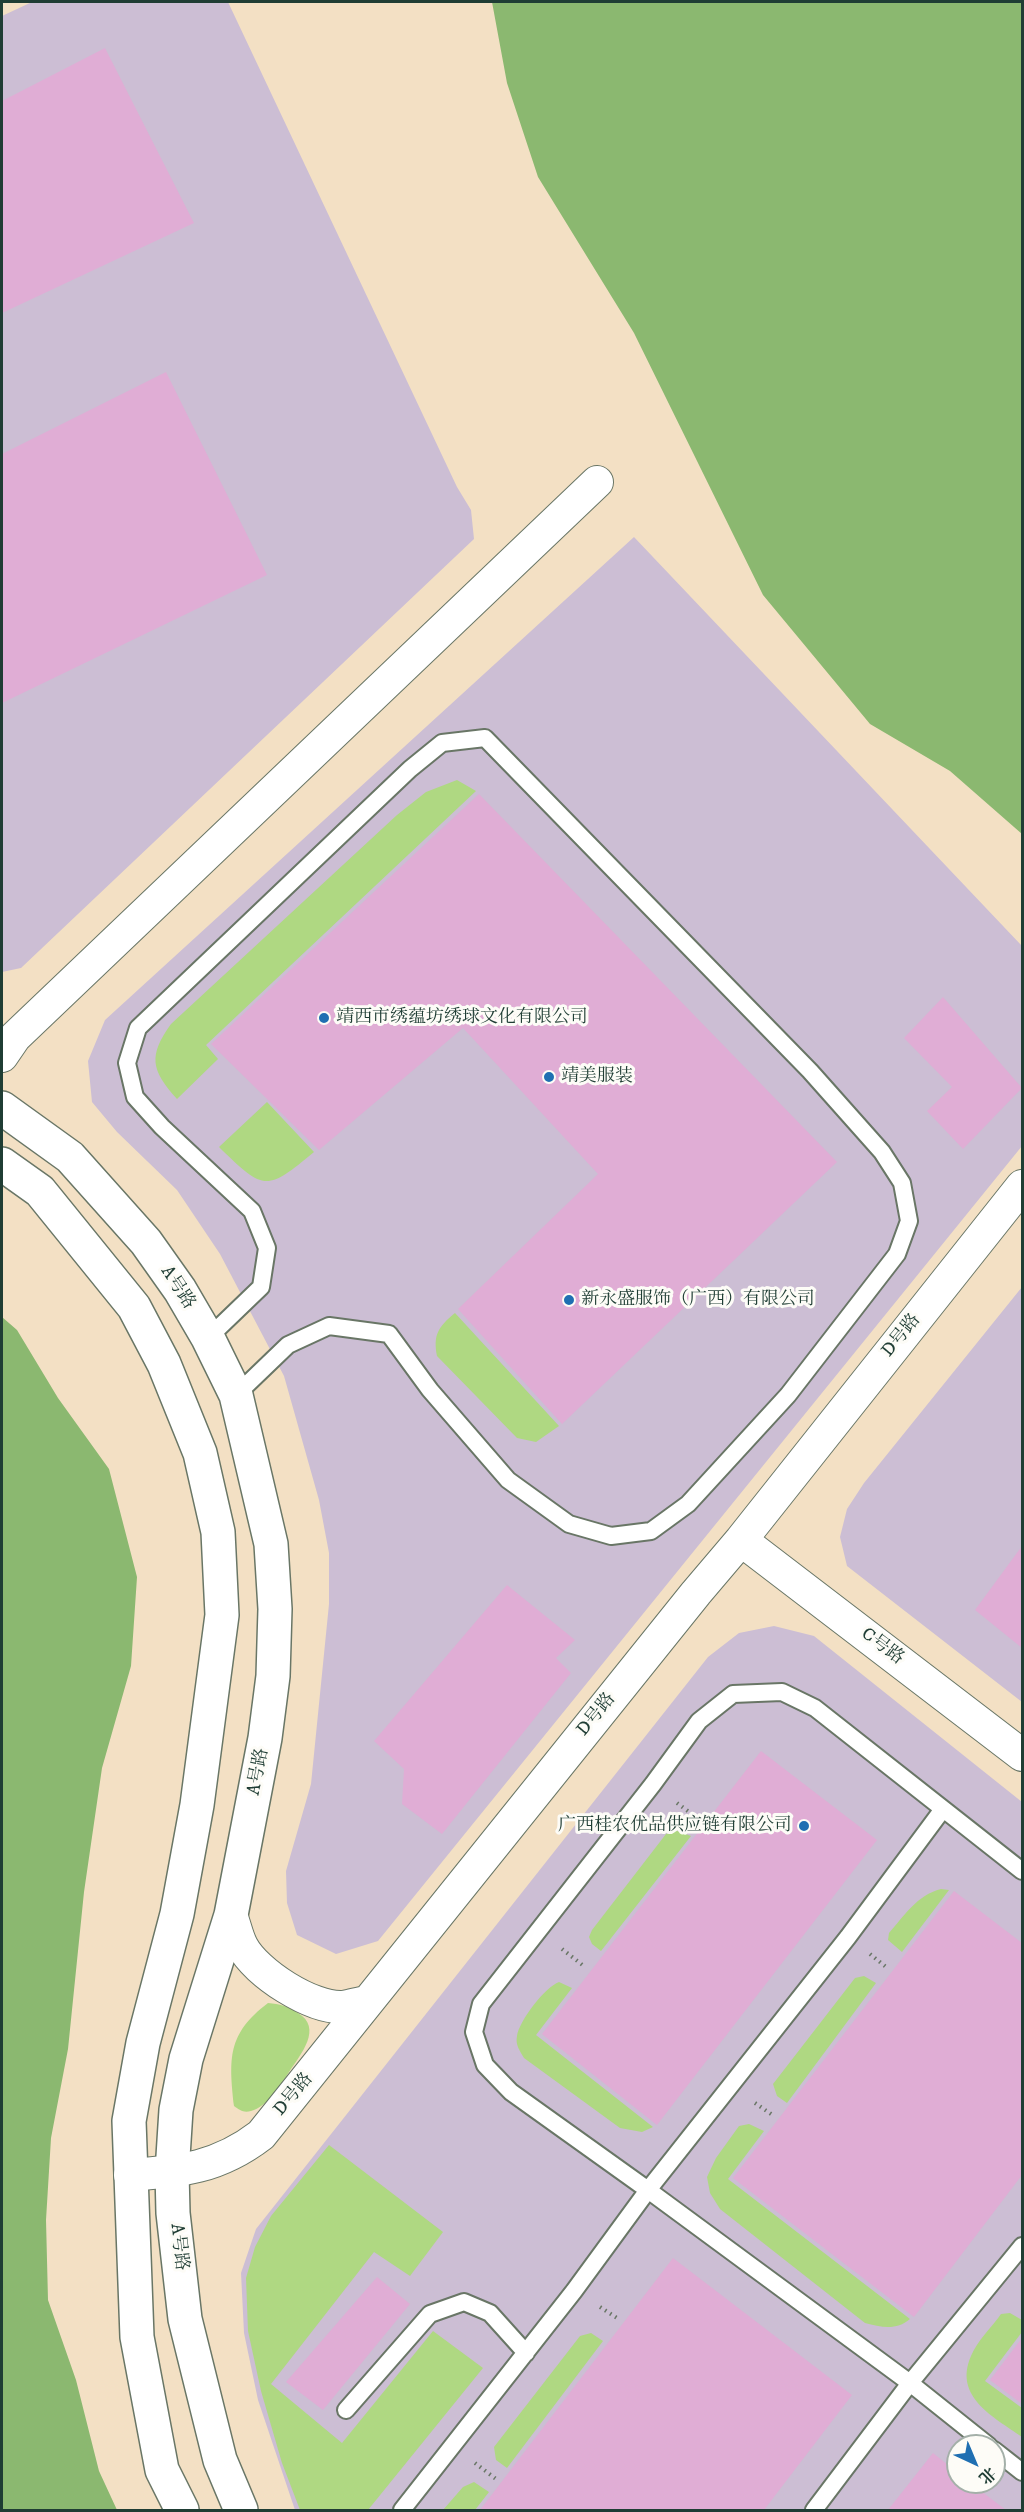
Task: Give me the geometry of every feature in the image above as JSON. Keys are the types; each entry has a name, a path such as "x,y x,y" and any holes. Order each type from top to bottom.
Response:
{"street":[{"path":"2,1056 15,1036 597,482"},
{"name":"A号路","path":"2,1108 69,1157 107,1196 160,1261 208,1338 236,1395 271,1544 275,1609 273,1676 266,1738 231,1915 186,2059 176,2110 172,2172 173,2213 185,2319 220,2460 241,2511"},
{"path":"2,1164 40,1191 134,1307 164,1364 200,1453 218,1532 222,1615 189,1852 163,1974 143,2043 129,2121 137,2337 162,2470 182,2511"},
{"name":"D号路","path":"130,2175 172,2172 219,2161 237,2153 261,2135 1023,1186"},
{"name":"C号路","path":"741,1540 1023,1755"},
{"path":"231,1915 242,1947 261,1970 278,1982 325,2005 342,2007 366,2002"}],"lane":[{"path":"208,1338 261,1287 267,1248 252,1211 162,1127 135,1097 127,1063 138,1028 410,769 442,743 485,738 810,1071 882,1152 902,1183 909,1221 897,1254 788,1395 688,1504 651,1531 611,1536 568,1524 508,1480 430,1390 389,1334 329,1326 288,1345 236,1395"},
{"path":"974,2434 910,2383 511,2092 485,2065 474,2032 481,2004 653,1784 699,1721 733,1694 782,1692 815,1708 1023,1871"},
{"path":"402,2511 526,2353 648,2190 848,1937 943,1809"},
{"path":"814,2511 910,2383 1023,2246"},
{"path":"346,2410 430,2314 464,2302 490,2313 526,2353"},
{"path":"1006,2459 1023,2472"}],"shaded area":[{"path":"32,2 228,2 457,487 471,510 474,539 21,968 2,972 2,16"},
{"path":"634,537 1022,946 1022,1146 378,1941 336,1954 297,1935 287,1903 286,1871 311,1784 329,1604 329,1553 319,1500 284,1376 220,1254 177,1190 117,1132 92,1102 88,1061 105,1020"},
{"path":"1022,1287 1022,1702 847,1566 840,1537 847,1509 864,1483"},
{"path":"774,1626 814,1636 1022,1802 1022,2510 295,2510 258,2400 244,2333 241,2273 256,2229 708,1657 739,1633"}],"green space":[{"path":"492,2 1022,2 1022,834 950,771 870,724 763,595 634,333 538,177 507,83"},
{"path":"457,780 476,791 206,1045 218,1059 177,1099 162,1080 156,1063 159,1045 171,1024 397,815 426,792"},
{"path":"267,1102 314,1152 275,1180 265,1181 246,1172 219,1147"},
{"path":"455,1313 559,1426 536,1442 517,1438 437,1356 438,1332"},
{"path":"2,1317 17,1330 58,1398 109,1469 137,1577 131,1666 102,1768 84,1892 68,2049 51,2138 46,2220 48,2300 76,2380 99,2471 117,2510 2,2510"},
{"path":"675,1830 691,1836 601,1951 592,1944 589,1937 592,1930 666,1834"},
{"path":"941,1889 949,1890 902,1952 888,1940 889,1933 918,1901"},
{"path":"864,1976 876,1983 787,2103 777,2096 773,2084 855,1978"},
{"path":"559,1982 572,1988 536,2035 653,2127 642,2132 620,2128 524,2058 517,2042 522,2022 540,1997"},
{"path":"268,2003 283,2006 298,2013 309,2026 309,2034 304,2049 273,2095 257,2109 244,2111 234,2106 231,2074 234,2048 245,2026"},
{"path":"749,2124 764,2131 728,2179 910,2319 894,2327 865,2323 720,2209 710,2193 707,2177 716,2158 739,2126"},
{"path":"329,2145 443,2232 410,2276 374,2252 271,2384 342,2443 433,2331 483,2368 368,2510 300,2510 282,2463 261,2391 248,2331 246,2278 255,2247 271,2216"},
{"path":"1010,2313 1022,2320 1022,2332 985,2381 1022,2408 1022,2437 979,2404 967,2383 967,2370 977,2345 1001,2314"},
{"path":"591,2333 603,2341 507,2468 496,2460 494,2447 580,2336"},
{"path":"474,2482 489,2492 475,2510 443,2510 463,2487"}],"building":[{"path":"105,48 194,223 2,313 2,101"},
{"path":"166,372 267,575 2,703 2,454"},
{"path":"479,794 837,1162 562,1424 458,1309 598,1174 463,1028 319,1150 211,1044"},
{"path":"943,997 1022,1088 963,1149 927,1111 952,1087 904,1038"},
{"path":"1022,1546 1022,1648 975,1610"},
{"path":"507,1585 575,1640 556,1658 571,1673 442,1834 402,1804 404,1769 374,1741"},
{"path":"761,1751 877,1840 657,2125 542,2034"},
{"path":"954,1891 1022,1943 1022,2175 914,2317 733,2178"},
{"path":"673,2258 852,2395 764,2510 480,2510"},
{"path":"377,2277 410,2304 323,2410 286,2382"},
{"path":"1022,2338 1022,2404 990,2380"},
{"path":"933,2453 946,2463 946,2494 985,2494 1006,2510 888,2510"}],"place":[{"name":"靖西市绣蕴坊绣球文化有限公司","path":"324,1018"},
{"name":"靖美服装","path":"549,1077"},
{"name":"新永盛服饰（广西）有限公司","path":"569,1300"},
{"name":"广西桂农优品供应链有限公司","path":"804,1826"}]}
